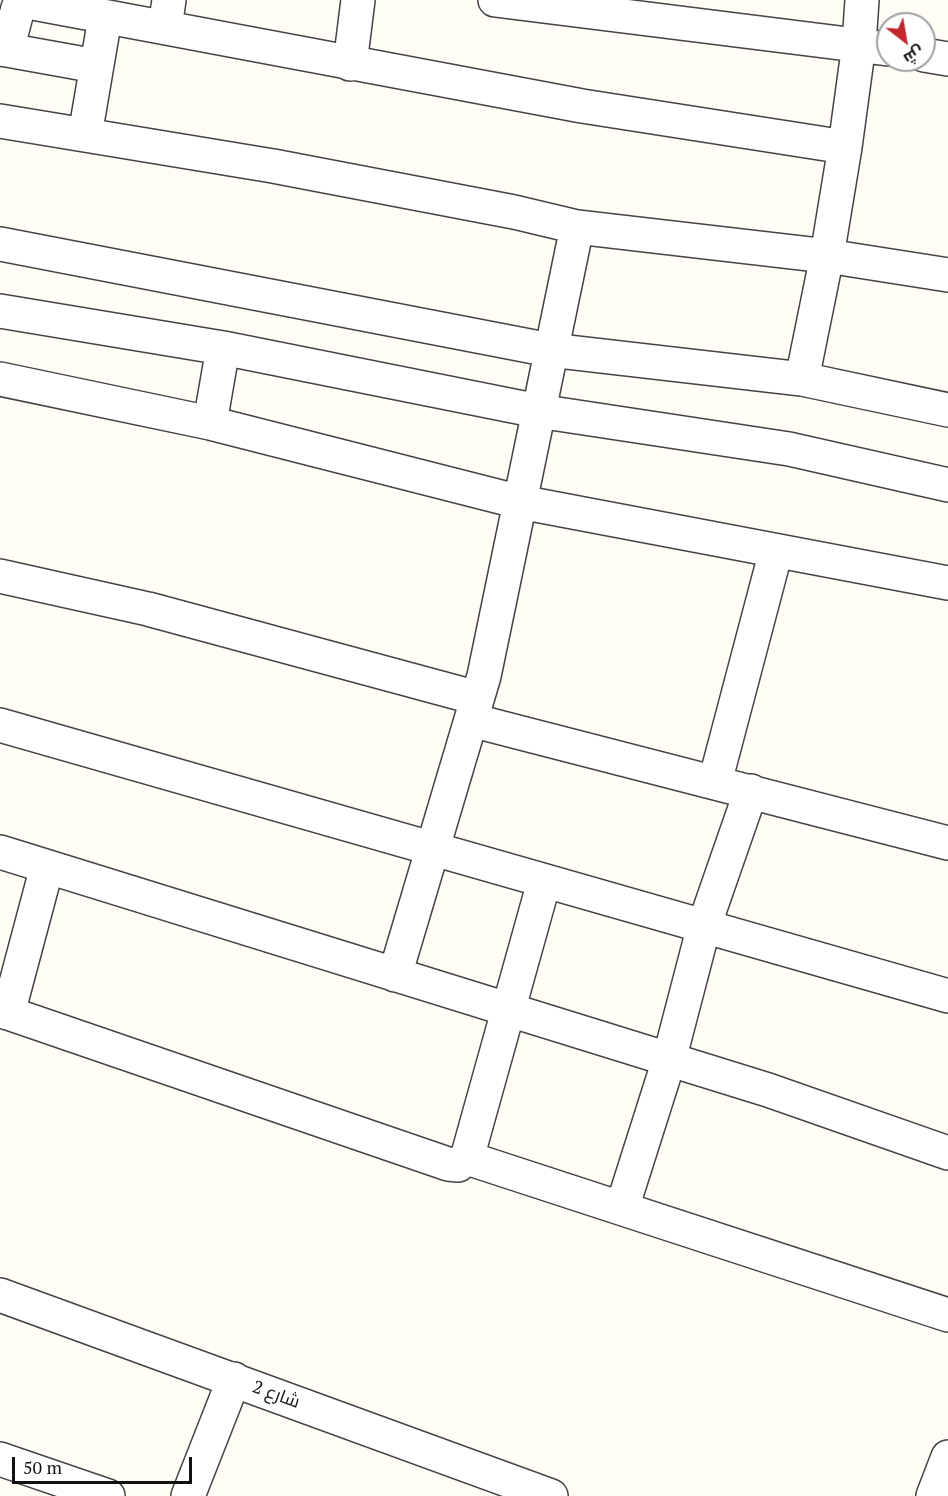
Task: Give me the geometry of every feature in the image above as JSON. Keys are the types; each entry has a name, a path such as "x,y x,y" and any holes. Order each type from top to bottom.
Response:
{"street":[{"path":"350,64 358,0"},
{"path":"495,0 874,46"},
{"path":"802,379 827,256 845,147 874,46 862,0"},
{"path":"96,66 4,50 18,8 22,3 34,3 105,18 167,14 350,64 582,106 845,147"},
{"path":"85,135 105,18"},
{"path":"0,121 273,166 514,212 577,227 827,256 948,275"},
{"path":"395,975 474,709 577,227"},
{"path":"0,244 550,350 802,379 948,410"},
{"path":"0,310 223,348 538,411 789,449 948,485"},
{"path":"210,423 223,348"},
{"path":"0,379 210,423 520,502 948,584"},
{"path":"715,782 776,551"},
{"path":"0,576 148,609 715,782 948,843"},
{"path":"0,725 948,996"},
{"path":"622,1208 669,1060 704,926 751,791"},
{"path":"0,852 768,1090 948,1154"},
{"path":"47,867 4,1012 448,1164 462,1164 467,1158 544,882"},
{"path":"467,1158 948,1315"},
{"name":"شارع 2","path":"0,1295 551,1496"},
{"path":"188,1496 234,1379"},
{"path":"933,1496 948,1457"},
{"path":"0,1459 108,1496"}]}
